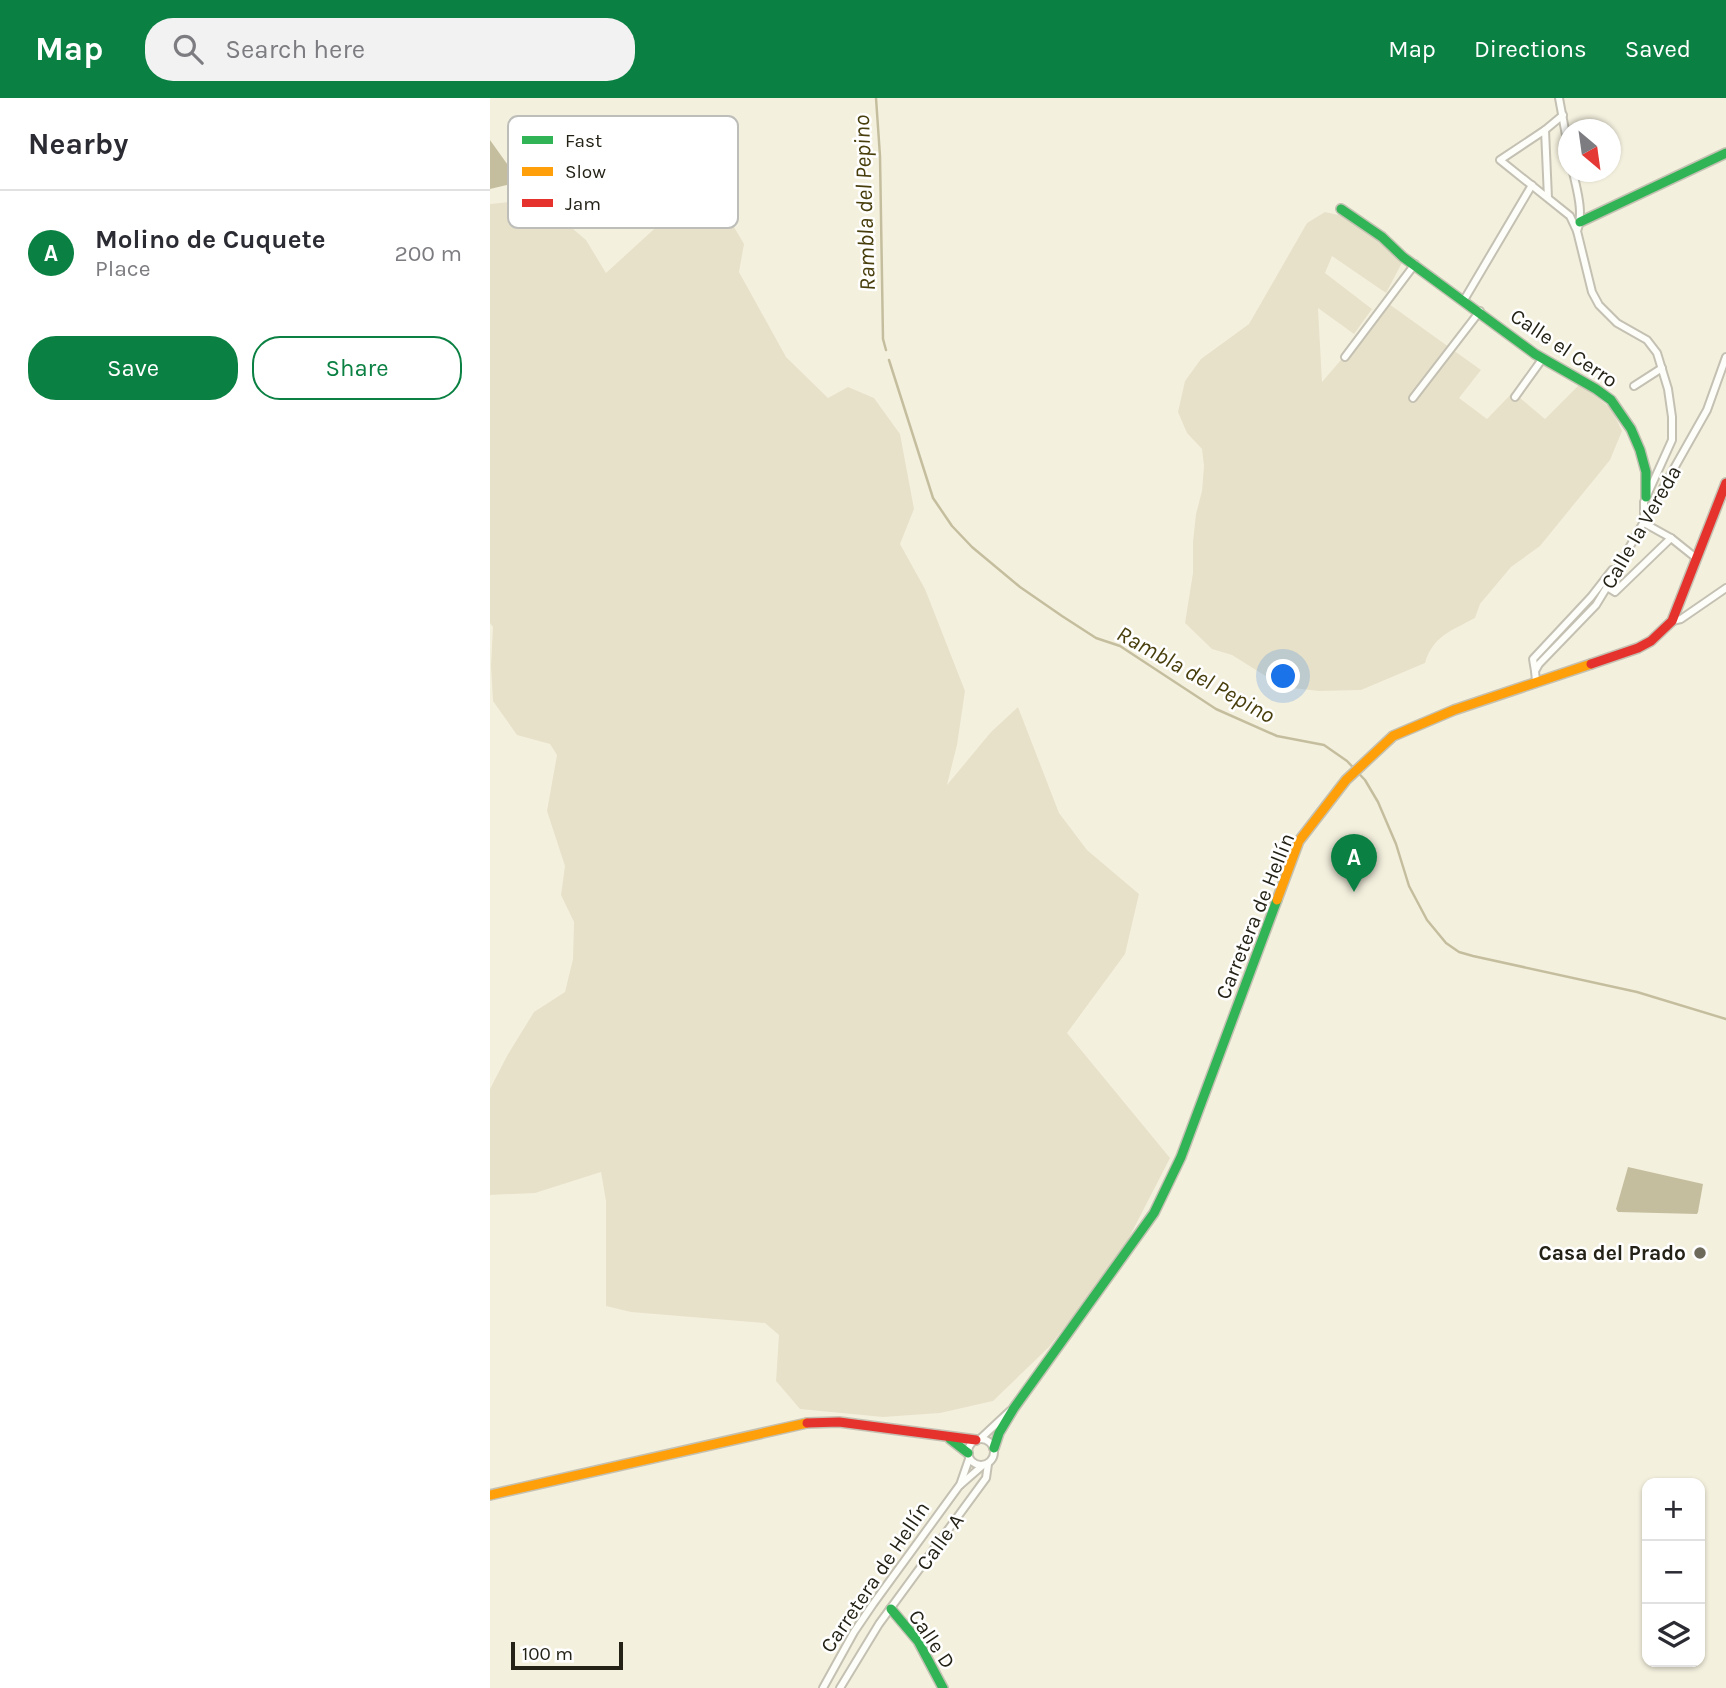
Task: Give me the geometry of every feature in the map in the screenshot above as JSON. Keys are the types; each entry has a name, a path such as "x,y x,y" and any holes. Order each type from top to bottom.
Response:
{"street":[{"path":"1559,98 1564,119"},
{"path":"1563,115 1500,160 1570,216 1578,227"},
{"path":"1545,130 1548,198"},
{"path":"1578,227 1726,153"},
{"path":"1575,182 1580,209 1578,227 1592,292 1607,316 1647,340 1657,353 1669,398 1672,440 1644,502 1644,523 1671,538 1696,558"},
{"path":"1464,300 1532,185"},
{"name":"Calle el Cerro","path":"1341,209 1556,368 1601,391 1616,406 1641,450 1647,468 1646,497"},
{"path":"1345,357 1415,264"},
{"path":"1413,398 1480,312"},
{"name":"Calle la Vereda","path":"1536,676 1539,664 1596,605 1607,587 1707,410 1726,357"},
{"path":"1515,397 1544,358"},
{"name":"Calle el Cerro","path":"1634,386 1662,368"},
{"name":"Carretera de Hellín","path":"823,1688 873,1604 959,1486 994,1457 999,1433 1014,1408 1154,1213 1181,1157 1299,841 1346,780 1393,736 1536,676 1638,648 1657,636 1672,621 1726,483"},
{"path":"1607,587 1615,592 1671,538"},
{"path":"1536,676 1533,659 1618,564"},
{"path":"1672,621 1681,619 1726,588"},
{"name":"Carretera de Hellín","path":"959,1486 970,1445 1014,1408"},
{"path":"490,1495 799,1423 839,1422 948,1438 978,1439 989,1441 994,1448"},
{"path":"948,1438 974,1464 985,1465"},
{"name":"Calle A","path":"840,1688 891,1609 989,1474 985,1465"},
{"name":"Calle D","path":"891,1609 918,1641 943,1688"}],"shaded area":[{"path":"490,140 508,165 508,185 490,189"},
{"path":"508,202 508,228 572,228 586,240 606,273 656,228 735,228 744,244 739,272 786,357 828,398 848,387 874,398 900,434 914,509 900,544 925,589 965,691 957,745 947,785 991,732 1018,707 1059,813 1087,850 1139,894 1125,954 1067,1033 1170,1158 1117,1261 1049,1347 993,1401 940,1413 883,1417 800,1409 776,1381 779,1335 765,1323 631,1312 606,1306 606,1201 601,1172 535,1193 490,1195 490,1089 534,1012 565,992 573,959 574,922 561,895 565,866 547,811 557,755 550,744 517,735 493,701 493,627 490,623 490,204"},
{"path":"1325,212 1361,224 1380,243 1404,259 1386,293 1332,256 1325,273 1372,309 1354,334 1318,308 1322,382 1389,304 1481,370 1459,398 1487,419 1513,392 1545,419 1581,383 1612,410 1622,431 1610,460 1540,546 1511,567 1480,604 1475,618 1438,640 1425,663 1361,690 1319,691 1283,687 1232,655 1212,649 1185,623 1193,573 1196,514 1202,491 1204,466 1202,449 1187,433 1178,412 1185,381 1201,359 1249,324 1307,223"},
{"path":"1628,1167 1703,1184 1697,1214 1618,1212 1616,1209"}],"waterway":[{"name":"Rambla del Pepino","path":"876,98 880,156 883,339 886,350"},
{"name":"Rambla del Pepino","path":"889,360 933,498 952,526 972,547 1020,587 1062,616 1096,638 1120,646 1216,709 1277,736 1324,745 1347,761 1365,780 1378,802 1396,844 1409,886 1427,920 1446,943 1459,952 1473,956 1637,992 1726,1019"}],"traffic: fast":[{"path":"1580,222 1726,153"},
{"path":"1341,209 1382,237 1403,257 1535,354 1611,400 1631,429 1640,450 1646,472 1646,497"},
{"path":"994,1448 999,1433 1014,1408 1154,1213 1181,1157 1277,900"},
{"path":"950,1439 968,1453"},
{"path":"891,1609 918,1641 943,1688"}],"traffic: slow":[{"path":"1277,900 1299,841 1346,780 1393,736 1454,710 1591,664"},
{"path":"490,1495 807,1423"}],"traffic: jam":[{"path":"1591,664 1638,648 1651,641 1672,621 1726,483"},
{"path":"807,1423 839,1422 976,1440"}],"place":[{"name":"Molino de Cuquete","path":"1354,892"},
{"name":"Casa del Prado","path":"1700,1253"}]}
